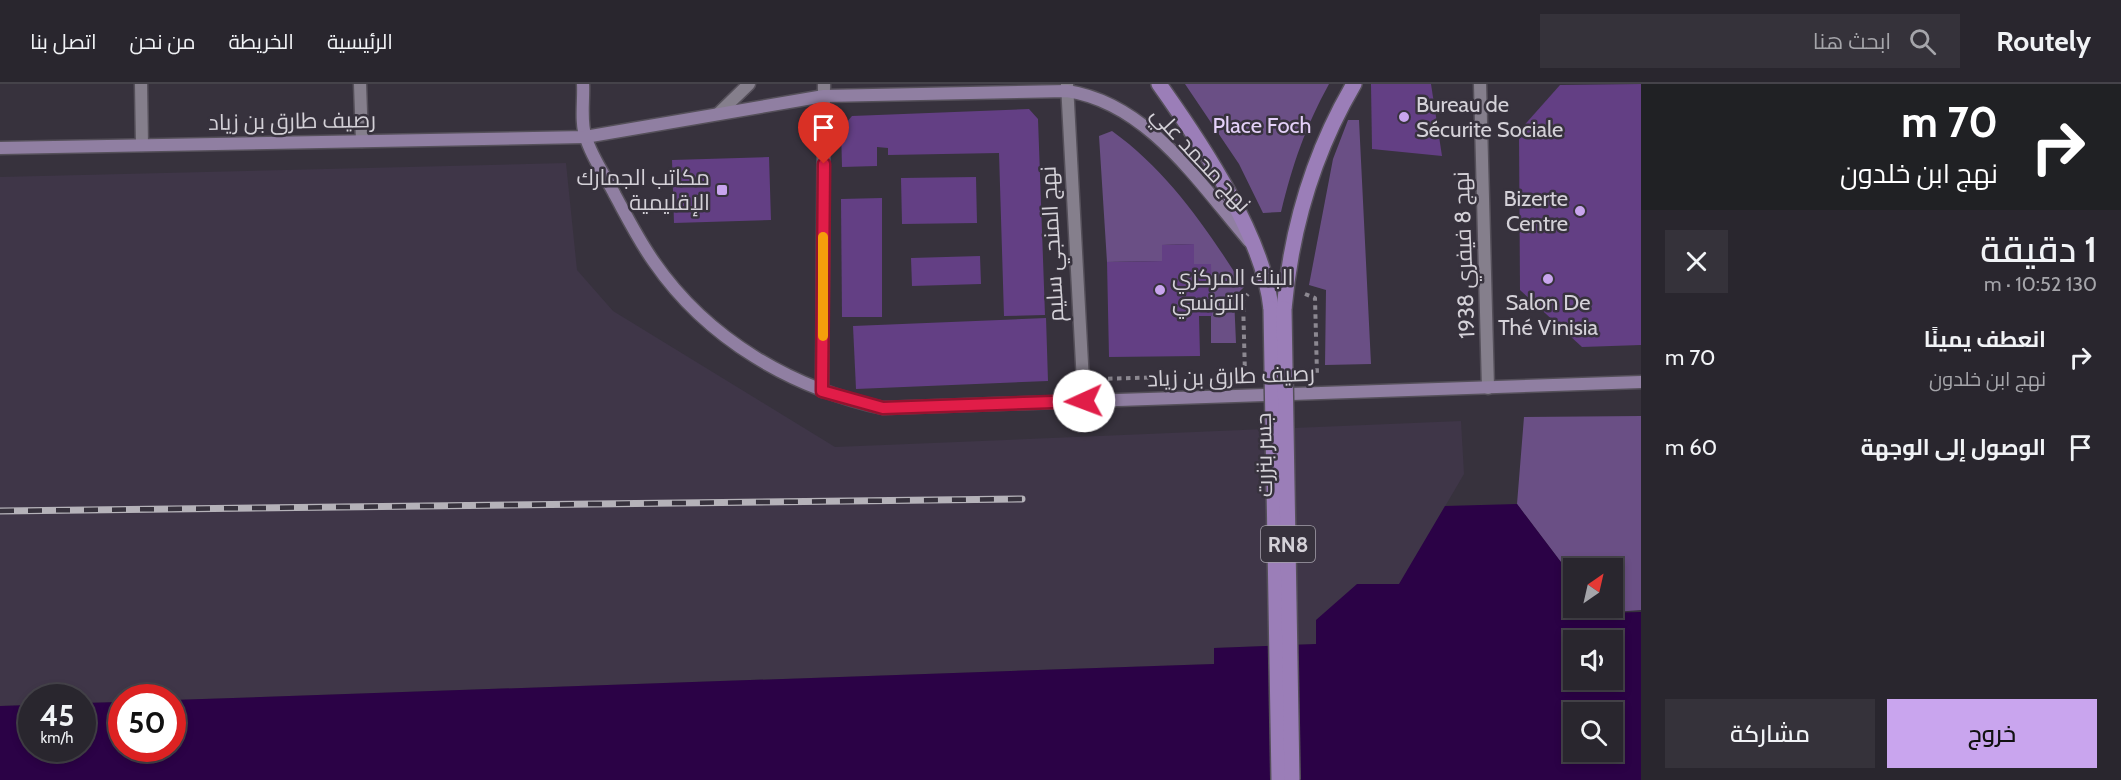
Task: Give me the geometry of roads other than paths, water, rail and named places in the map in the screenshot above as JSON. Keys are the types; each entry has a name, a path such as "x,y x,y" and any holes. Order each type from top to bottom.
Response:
{"main road":[{"path":"583,84 585,137"},
{"path":"1159,84 1197,136 1256,250"},
{"name":"جسر بنزرت","path":"1279,780 1277,309 1316,162 1329,128 1354,84"},
{"name":"نهج محمد علي","path":"824,90 1067,87 1109,102 1131,115 1184,165 1256,250"},
{"name":"رصيف طارق بن زياد","path":"0,148 585,137 718,114 824,90"},
{"name":"رصيف طارق بن زياد","path":"585,137 654,262 688,304 729,340 774,369 822,391 883,408 1641,382"},
{"name":"جسر بنزرت","path":"1256,250 1277,309 1292,780"}],"street":[{"path":"141,84 142,145"},
{"path":"360,84 362,141"},
{"path":"718,114 749,84"},
{"name":"نهج 8 فيفري 1938","path":"1480,84 1488,388"},
{"name":"نهج المنجي سليم","path":"1067,87 1084,401"},
{"path":"822,391 824,90"}],"railway":[{"path":"0,511 1022,499"}],"place":[{"name":"Bureau de Sécurite Sociale","path":"1404,117"},
{"name":"مكاتب الجمارك الإقليمية","path":"722,190"},
{"name":"Bizerte Centre","path":"1580,211"},
{"name":"Salon De Thé Vinisia","path":"1548,279"},
{"name":"البنك المركزي التونسي","path":"1160,290"}],"park label":[{"name":"Place Foch","path":"1262,125"}]}
